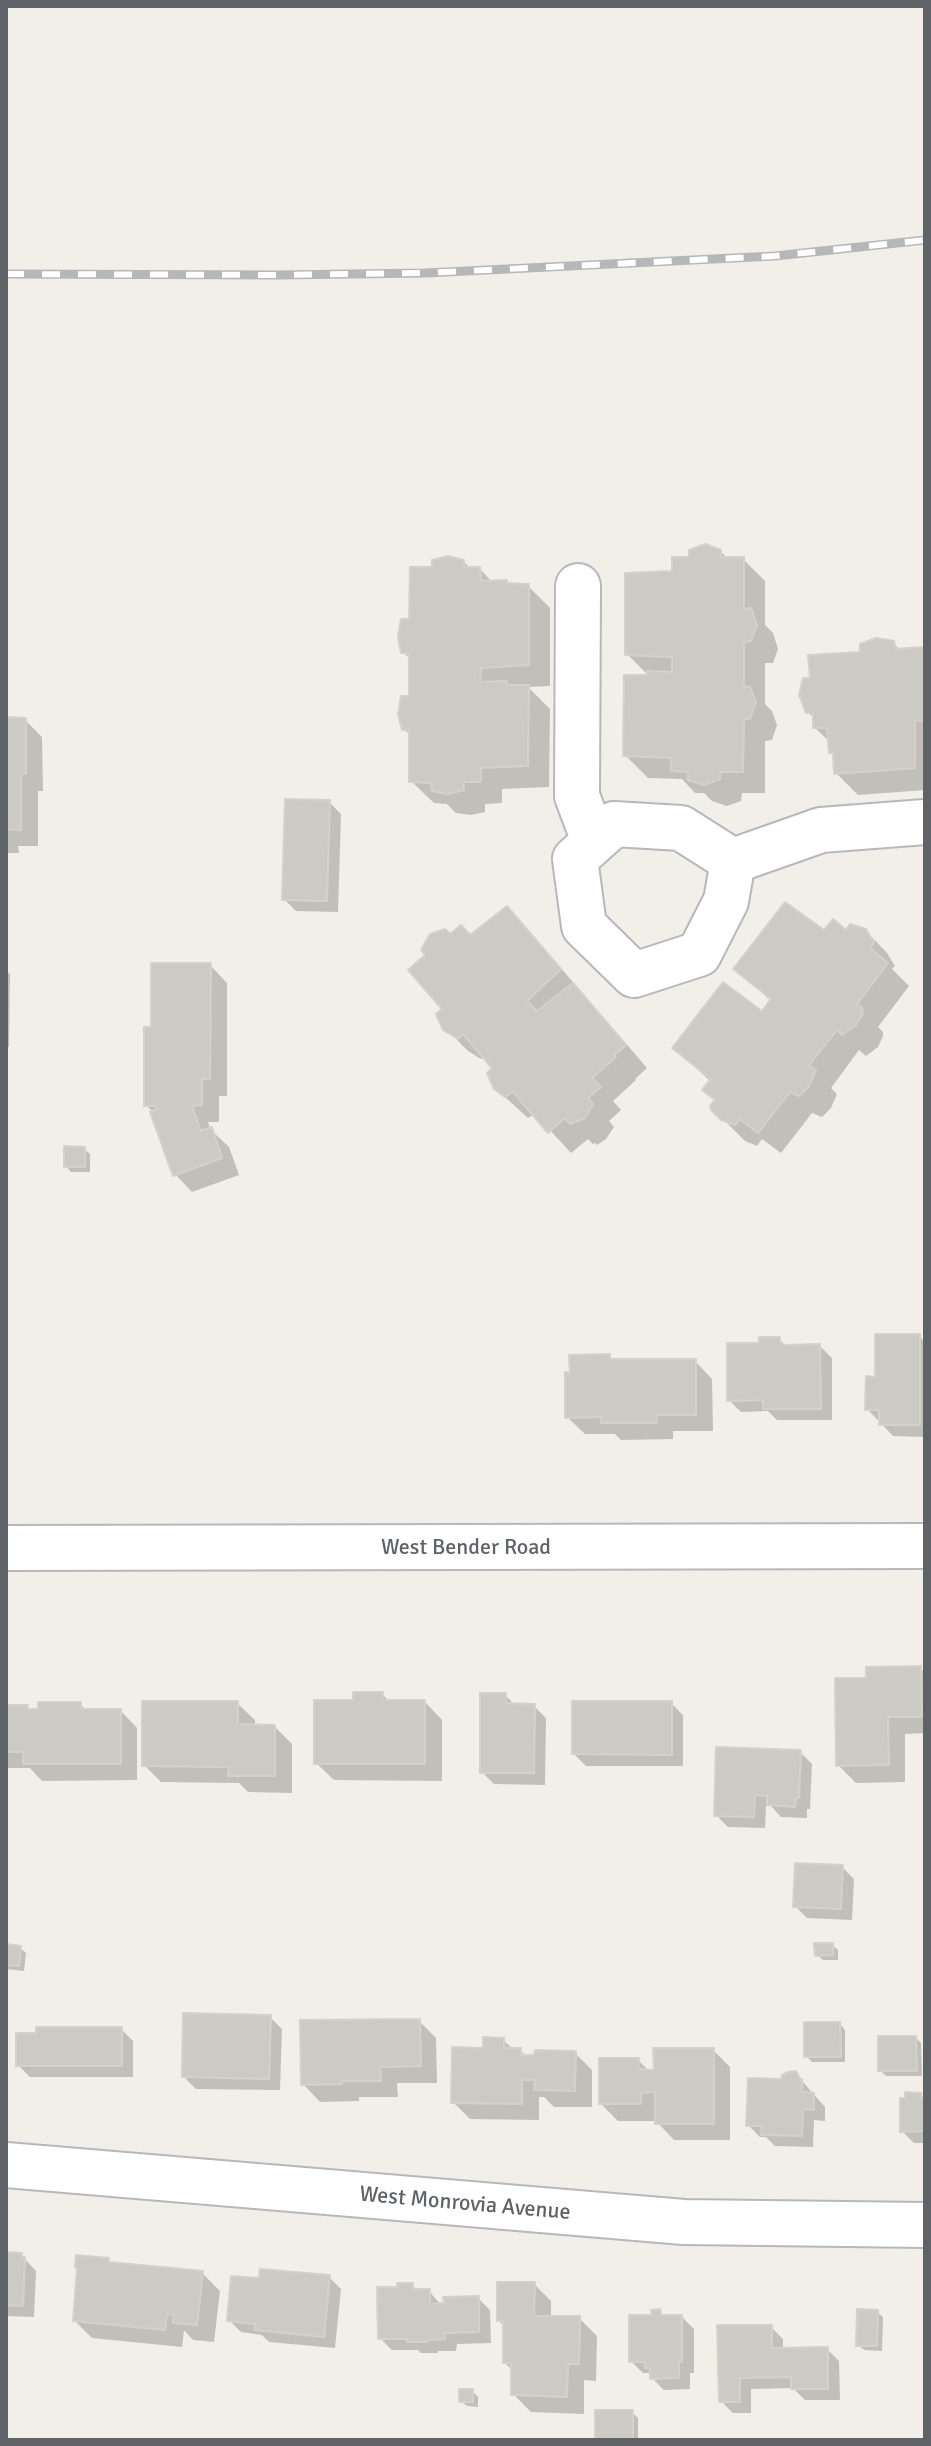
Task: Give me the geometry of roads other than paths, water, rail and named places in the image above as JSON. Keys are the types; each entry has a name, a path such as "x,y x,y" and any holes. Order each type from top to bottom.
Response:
{"street":[{"path":"578,586 577,796 594,841"},
{"path":"733,861 821,830 925,822"},
{"path":"614,824 681,828 733,861 726,901 699,954 634,975 584,926 575,859 614,824"},
{"name":"West Bender Road","path":"6,1548 925,1546"},
{"name":"West Monrovia Avenue","path":"6,2165 684,2222 925,2225"}],"railway":[{"path":"6,274 425,273 775,256 925,240"}]}
